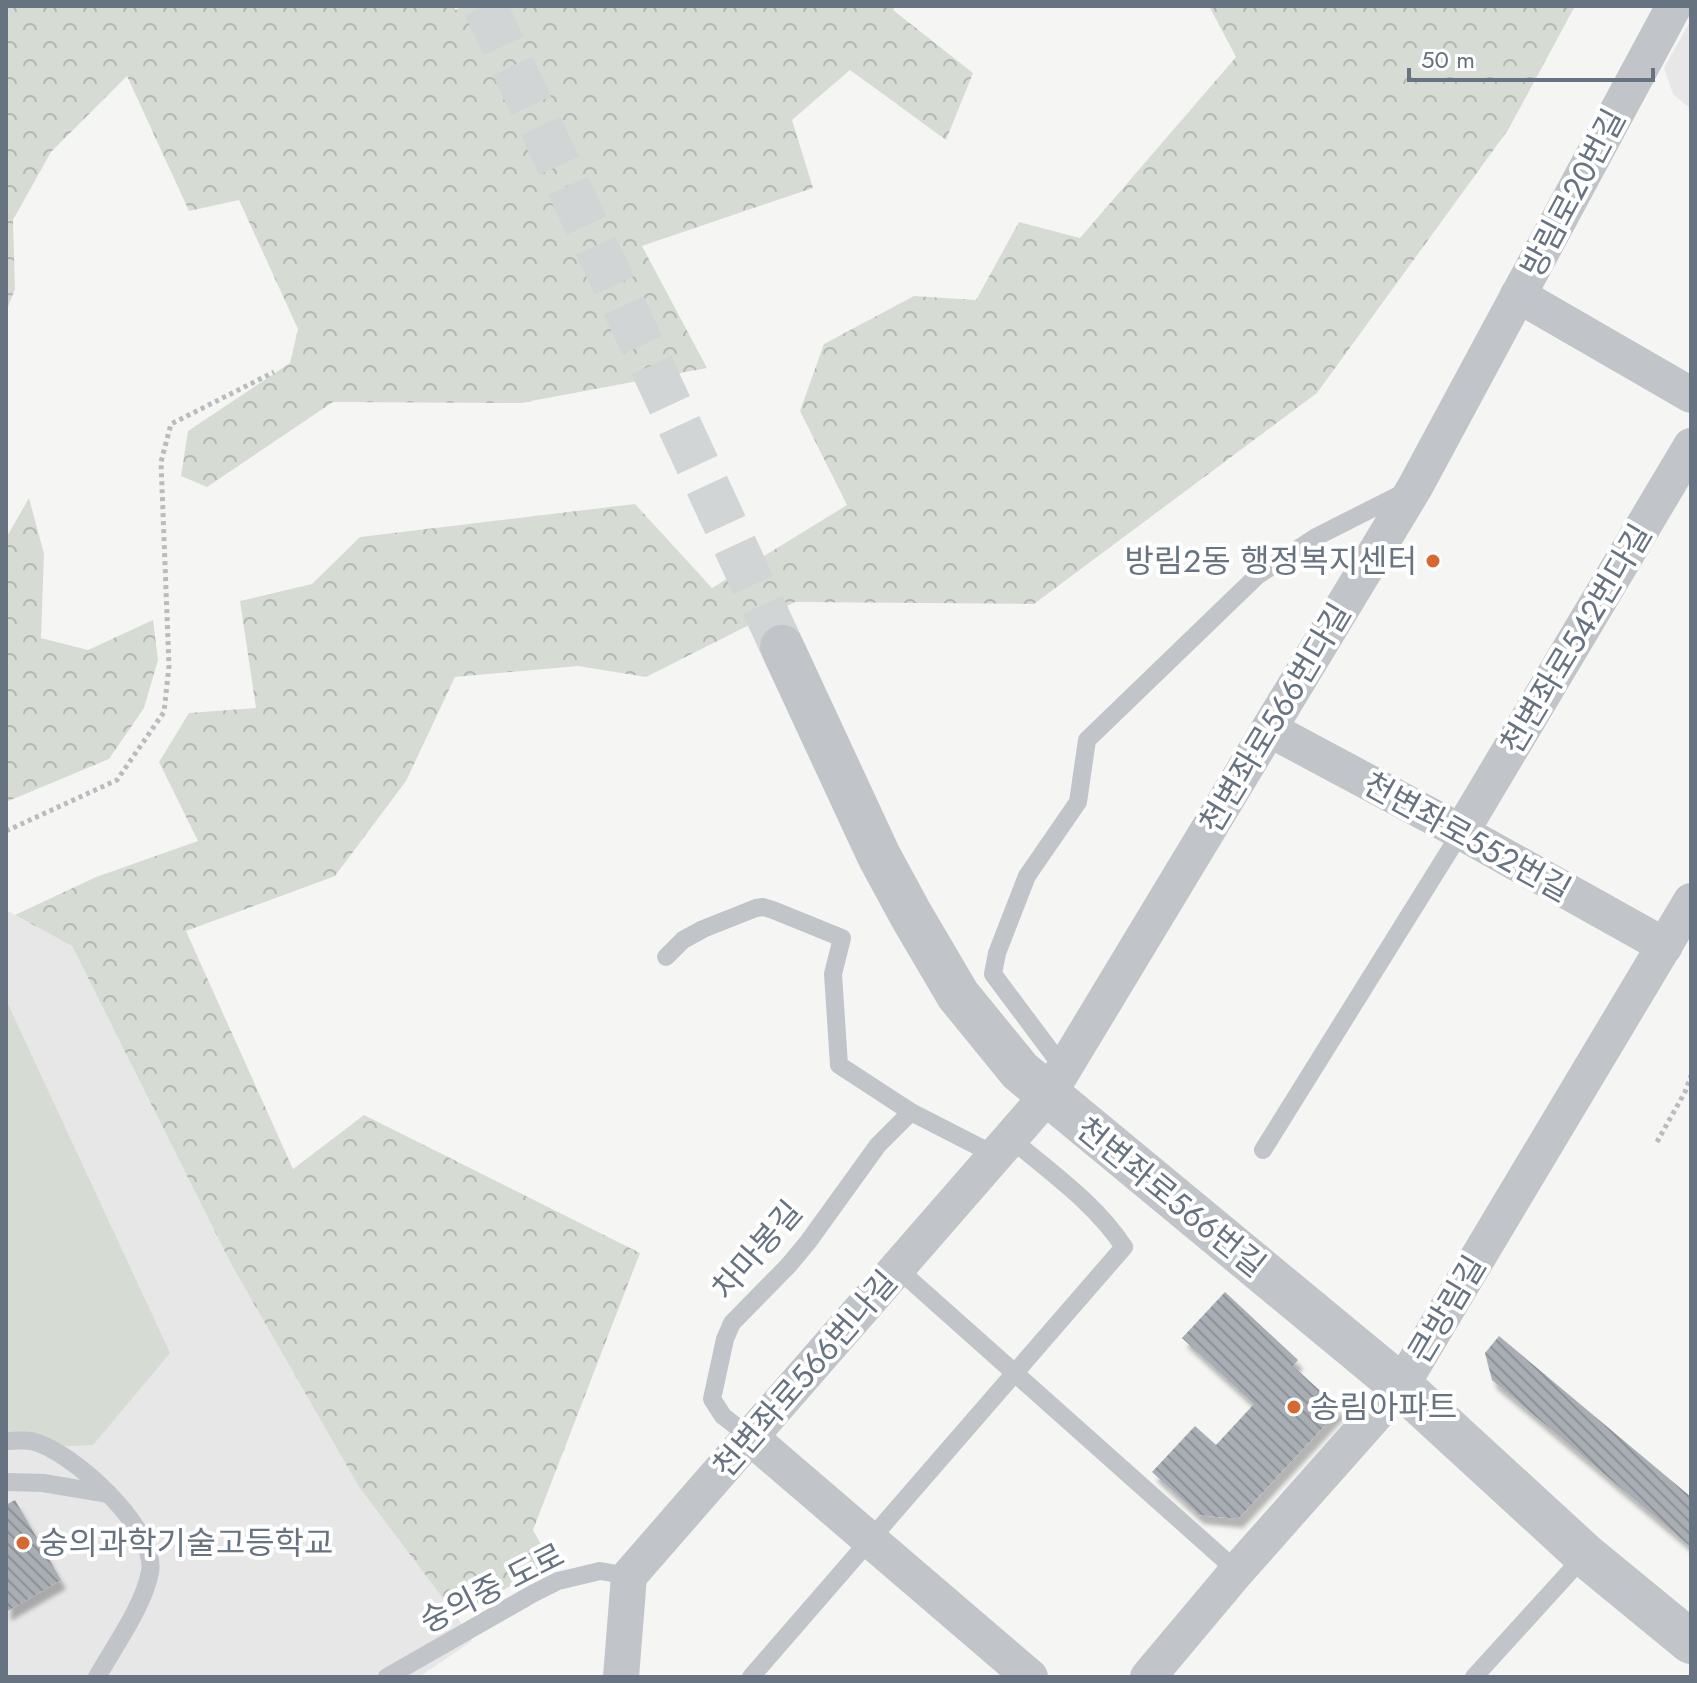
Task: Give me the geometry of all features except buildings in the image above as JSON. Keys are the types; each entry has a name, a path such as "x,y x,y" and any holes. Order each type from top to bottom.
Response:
{"street":[{"name":"방림로20번길","path":"1518,295 1674,6"},
{"path":"1518,295 1691,395"},
{"name":"천변좌로566번다길","path":"1056,1082 1415,487 1518,295"},
{"name":"천변좌로542번다길","path":"1461,832 1691,446"},
{"name":"천변좌로566번길","path":"782,647 879,856 958,995 1020,1071 1056,1082 1401,1386 1585,1555 1691,1642"},
{"name":"천변좌로552번길","path":"1269,729 1665,946"},
{"name":"큰방림길","path":"1148,1677 1401,1386 1691,901"},
{"name":"천변좌로566번나길","path":"629,1576 898,1269 1056,1082"},
{"path":"750,1437 1030,1677"},
{"path":"621,1677 629,1576"}],"lane":[{"path":"1056,1082 993,974 997,953 1027,876 1078,802 1087,740 1257,576 1316,537 1415,487"},
{"path":"1263,1150 1461,832"},
{"path":"666,957 683,940 703,929 763,907 842,938 833,974 839,1065 911,1112 1003,1146 1096,1211 1124,1247 751,1677"},
{"name":"차마봉길","path":"750,1437 723,1416 712,1399 725,1339 732,1323 788,1266 878,1145 911,1112"},
{"path":"898,1269 1237,1571"},
{"path":"6,1441 32,1441 72,1461 109,1494 144,1538 151,1569 140,1600 97,1677"},
{"path":"6,1482 43,1483 109,1494"},
{"path":"1474,1677 1585,1555"},
{"name":"숭의중 도로","path":"387,1677 558,1581 600,1571 629,1576"}],"path":[{"path":"6,831 117,780 164,712 169,666 161,462 171,424 274,372"},
{"path":"1657,1142 1691,1076"}],"shaded area":[{"path":"1691,20 1691,109 1673,94 1664,68"},
{"path":"6,910 72,946 231,1264 359,1487 472,1641 419,1677 6,1677"}],"green space":[{"path":"6,6 453,6 455,10 464,6 895,6 893,10 973,73 946,140 850,70 792,120 813,188 642,246 707,368 521,403 333,402 207,487 181,476 188,431 290,363 298,329 239,200 189,211 127,76 51,152 13,220 15,289 6,312"},
{"path":"1209,6 1575,6 1508,130 1317,393 1034,604 795,602 646,677 578,666 455,677 406,781 335,876 186,931 293,1169 364,1115 640,1253 533,1530 551,1562 457,1617 359,1487 231,1264 72,946 15,915 96,877 198,841 159,762 189,713 256,708 240,601 312,584 360,537 635,504 712,588 847,505 800,411 824,344 914,296 976,300 1019,222 1080,238 1236,57"},
{"path":"29,498 44,554 41,638 88,650 153,620 158,660 144,708 109,759 6,802 6,538"},
{"path":"6,1000 170,1353 93,1445 6,1449"}],"tunnel":[{"path":"485,6 782,647"}],"place":[{"name":"방림2동 행정복지센터","path":"1433,561"},
{"name":"송림아파트","path":"1294,1407"},
{"name":"숭의과학기술고등학교","path":"23,1543"}]}
